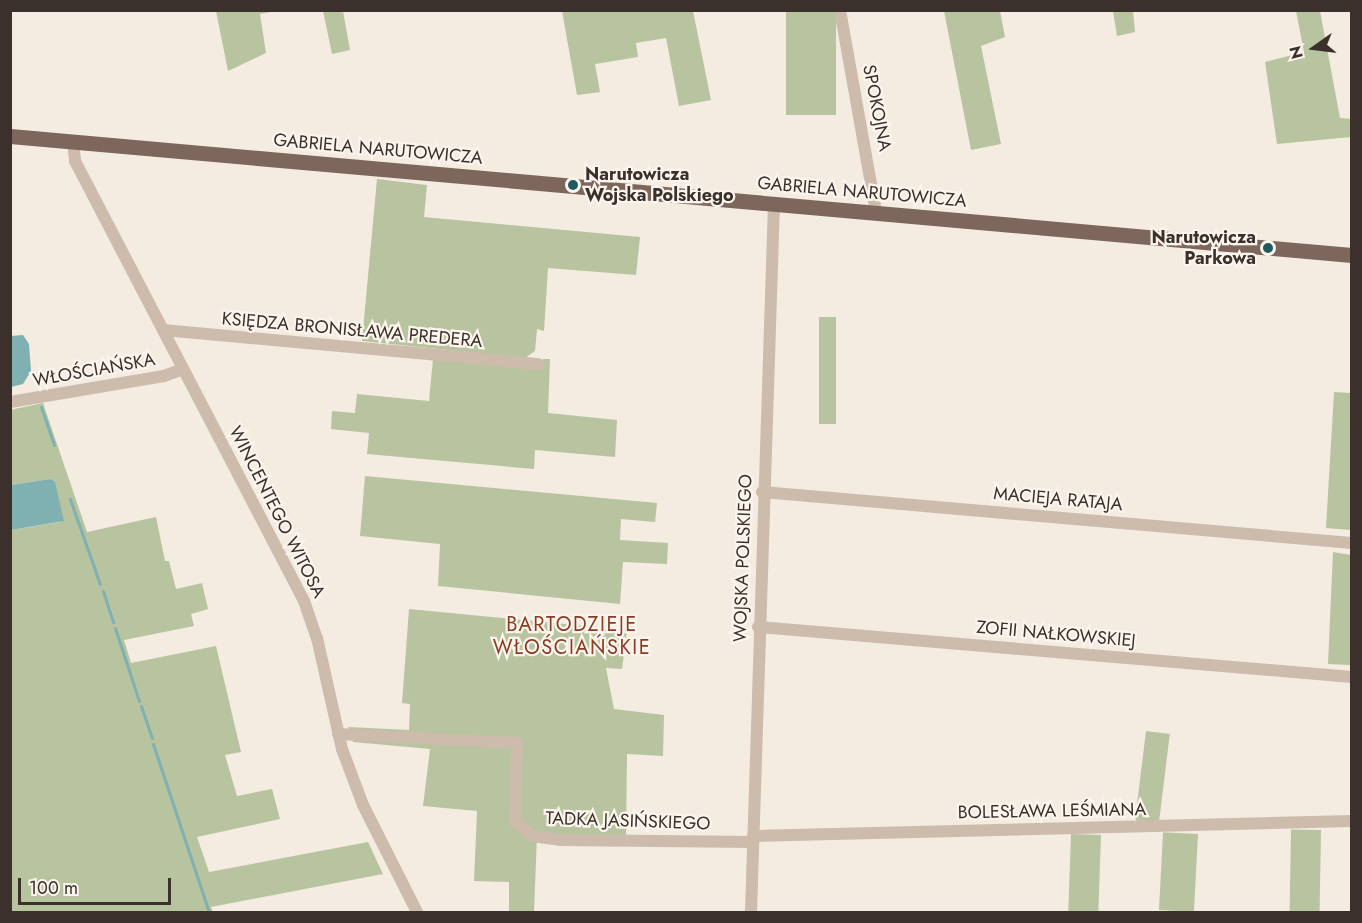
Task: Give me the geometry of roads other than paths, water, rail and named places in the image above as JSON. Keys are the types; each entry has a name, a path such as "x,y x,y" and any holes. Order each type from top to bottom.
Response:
{"main road":[{"name":"GABRIELA NARUTOWICZA","path":"10,136 1352,255"}],"street":[{"name":"SPOKOJNA","path":"840,10 876,213"},
{"name":"WINCENTEGO WITOSA","path":"73,141 75,161 304,601 317,638 338,734 363,805 417,912"},
{"name":"WOJSKA POLSKIEGO","path":"751,912 762,492 774,204"},
{"name":"KSIĘDZA BRONISŁAWA PREDERA","path":"163,330 538,364"},
{"name":"WŁOŚCIAŃSKA","path":"10,402 164,376 183,369"},
{"name":"MACIEJA RATAJA","path":"762,492 1352,543"},
{"name":"ZOFII NAŁKOWSKIEJ","path":"758,627 1352,677"},
{"name":"TADKA JASIŃSKIEGO","path":"338,734 517,743 515,822 532,836 560,840 753,839"},
{"name":"BOLESŁAWA LEŚMIANA","path":"753,839 1352,821"}],"water":[{"path":"23,335 29,344 31,371 23,384 11,387 11,336"},
{"path":"50,479 55,482 64,521 11,530 11,485"}],"waterway":[{"path":"41,407 54,445"},
{"path":"70,499 100,584"},
{"path":"103,591 113,622"},
{"path":"115,628 139,701"},
{"path":"141,706 152,738"},
{"path":"153,744 209,912"}],"place":[{"name":"Narutowicza Wojska Polskiego","path":"573,185"},
{"name":"Narutowicza Parkowa","path":"1268,248"}],"district":[{"name":"BARTODZIEJE WŁOŚCIAŃSKIE","path":"572,636"}]}
